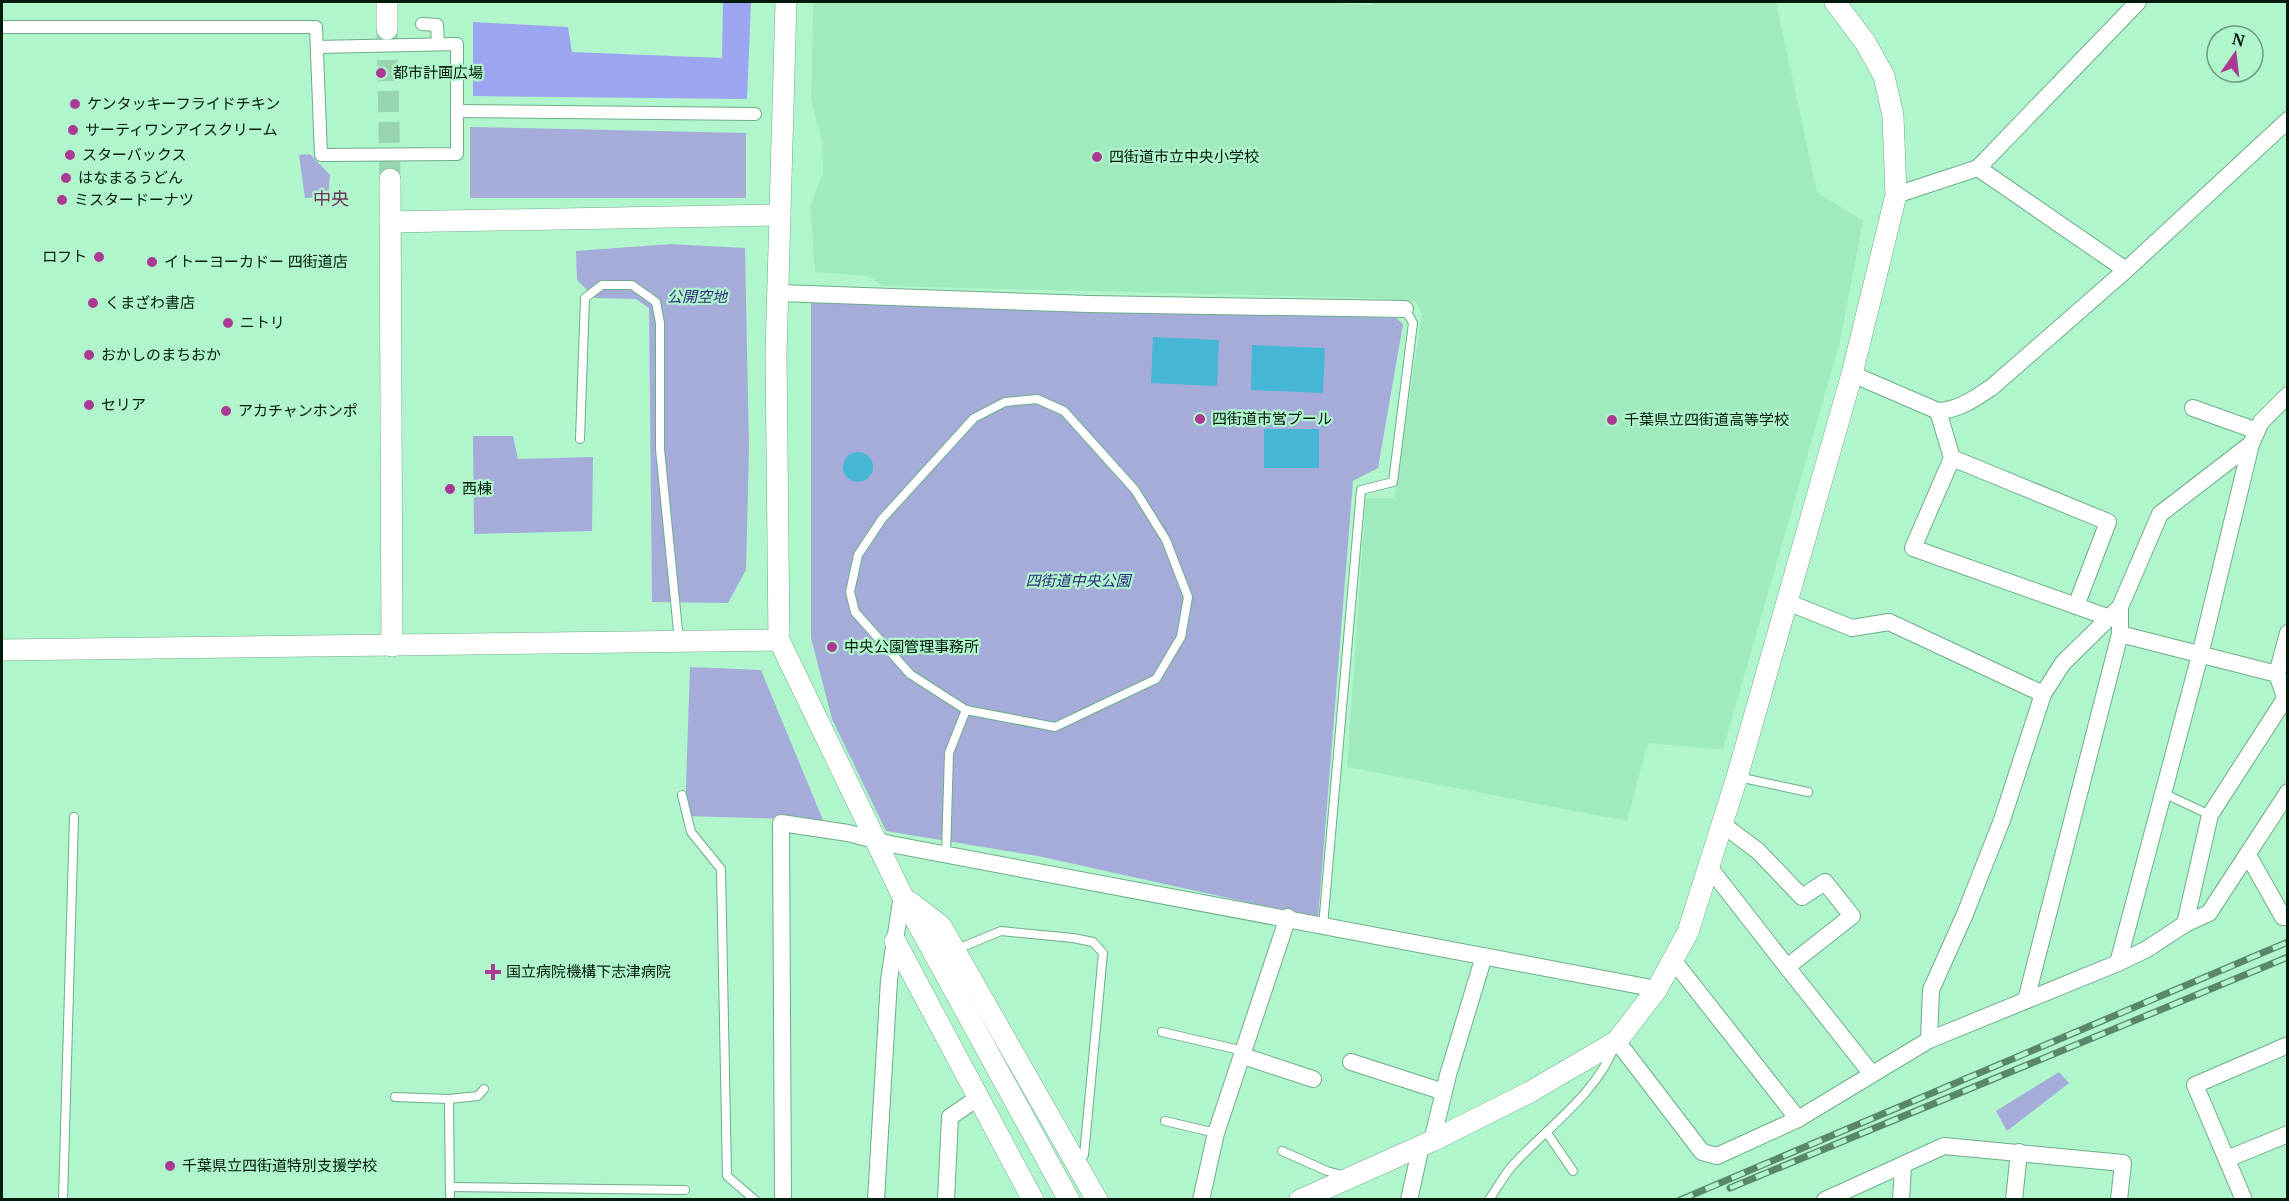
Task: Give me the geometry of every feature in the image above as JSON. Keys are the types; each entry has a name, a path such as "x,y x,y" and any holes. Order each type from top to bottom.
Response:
{"street":[{"path":"387,2 387,29"},
{"path":"786,2 776,354 779,640 902,895 1069,1200"},
{"path":"1300,1200 1426,1143 1530,1092 1617,1041 1657,989 1688,932 1737,777 1852,374 1896,195 1893,116 1884,76 1865,42 1835,2"},
{"path":"1896,195 1978,168 2138,2"},
{"path":"422,24 436,25 438,44"},
{"path":"2,27 316,27 321,155 458,154 457,44 317,47"},
{"path":"457,111 755,114"},
{"path":"1852,374 1938,411 1953,410 1992,387 2126,270 2288,120"},
{"path":"1978,168 2126,270"},
{"path":"390,179 392,646"},
{"path":"390,222 780,215"},
{"path":"779,293 1089,304 1405,309"},
{"path":"2118,963 2200,655 2254,437 2261,422 2288,395"},
{"path":"2193,408 2254,437"},
{"path":"1938,411 1952,458 1913,548 2076,606 2115,613"},
{"path":"1929,1040 1931,990 1965,914 2002,820 2043,694 2063,663 2115,613 2160,514 2254,437"},
{"path":"1952,458 2108,522 2076,606"},
{"path":"1787,602 1852,628 1888,622 2043,694"},
{"path":"2026,1000 2120,634 2115,613"},
{"path":"2185,924 2210,814 2286,696 2277,674 2288,633"},
{"path":"2120,634 2277,674"},
{"path":"2,650 779,640"},
{"path":"1617,1041 1702,1152 1717,1156 1798,1119 1929,1040 2147,950 2185,924 2209,913 2288,792"},
{"path":"783,1200 781,823 848,833 877,842 1288,917 1323,926 1657,989"},
{"path":"1722,824 1758,851 1802,897 1825,882 1852,916 1787,967"},
{"path":"2248,855 2283,917 2288,917"},
{"path":"1709,867 1871,1073"},
{"path":"876,1200 889,980 902,895"},
{"path":"902,895 941,926 1097,1200"},
{"path":"1201,1200 1216,1133 1288,917"},
{"path":"895,941 1033,1200"},
{"path":"1409,1200 1484,956"},
{"path":"1673,960 1798,1119"},
{"path":"2244,1200 2195,1085 2288,1045"},
{"path":"1244,1053 1313,1079"},
{"path":"1351,1062 1444,1092"},
{"path":"946,1200 950,1117 978,1097"},
{"path":"2227,1159 2288,1134"},
{"path":"1825,1200 1944,1146 2123,1163 2119,1200"},
{"path":"2014,1200 2019,1152"},
{"path":"1901,1200 1903,1166"}],"lane":[{"path":"579,439 585,298 603,285 632,285 656,302 660,323 660,449 679,641"},
{"path":"1323,926 1361,490 1393,482 1413,323 1405,309"},
{"path":"1037,399 1064,411 1088,436 1135,490 1166,540 1188,597 1181,637 1156,679 1055,727 966,710 910,674 855,612 850,592 858,555 882,519 975,418 1005,402 1037,399"},
{"path":"946,854 949,753 966,710"},
{"path":"1737,777 1808,792"},
{"path":"2163,793 2210,814"},
{"path":"682,795 691,832 721,869 727,1176 755,1200"},
{"path":"63,1200 74,817"},
{"path":"954,951 1001,931 1093,942 1103,953 1083,1155 1077,1164"},
{"path":"1162,1032 1244,1053"},
{"path":"1489,1200 1512,1166 1547,1133 1607,1066 1617,1041"},
{"path":"395,1097 449,1099 478,1096 484,1089"},
{"path":"449,1099 450,1200"},
{"path":"1165,1121 1216,1133"},
{"path":"1547,1133 1573,1171"},
{"path":"1282,1151 1327,1171 1350,1177"},
{"path":"450,1186 685,1190"}],"shaded area":[{"path":"723,2 751,2 747,99 473,96 473,22 568,27 572,52 722,58"},
{"name":"千葉県立四街道高等学校","path":"813,2 1314,2 1372,5 1372,2 1776,2 1817,192 1863,221 1840,342 1723,750 1648,743 1627,821 1347,767 1366,498 1394,498 1422,314 1416,302 1372,298 882,286 869,276 815,272 810,206 823,173 822,141 811,100"},
{"path":"1153,337 1219,340 1217,386 1151,383"},
{"path":"1252,345 1325,348 1323,393 1251,390"},
{"path":"1264,429 1319,429 1319,468 1264,468"},
{"path":"858,452 864,453 872,461 872,473 864,481 858,482 852,481 844,473 843,467 844,461 852,453"}],"green space":[{"path":"470,127 746,133 746,198 470,198"},
{"path":"310,154 330,175 328,197 305,198 299,155"},
{"name":"公開空地","path":"671,244 745,248 749,447 746,570 728,603 652,602 649,308 636,299 595,298 577,280 576,251"},
{"name":"四街道中央公園","path":"811,301 1396,318 1403,324 1378,468 1353,481 1318,918 1038,856 886,831 832,719 811,638"},
{"path":"473,436 513,436 518,459 593,457 592,531 474,534"},
{"path":"690,667 761,670 823,820 685,816"},
{"path":"2059,1072 2069,1083 2007,1131 1996,1111"}],"tunnel":[{"path":"387,29 390,179"}],"railway":[{"path":"1680,1200 2288,942"},
{"path":"1730,1188 2288,957"}],"place":[{"name":"都市計画広場","path":"381,73"},
{"name":"ケンタッキーフライドチキン","path":"75,104"},
{"name":"サーティワンアイスクリーム","path":"73,130"},
{"name":"スターバックス","path":"70,155"},
{"name":"四街道市立中央小学校","path":"1097,157"},
{"name":"はなまるうどん","path":"66,178"},
{"name":"ミスタードーナツ","path":"62,200"},
{"name":"ロフト","path":"99,257"},
{"name":"イトーヨーカドー 四街道店","path":"152,262"},
{"name":"くまざわ書店","path":"93,303"},
{"name":"ニトリ","path":"228,323"},
{"name":"おかしのまちおか","path":"89,355"},
{"name":"セリア","path":"89,405"},
{"name":"アカチャンホンポ","path":"226,411"},
{"name":"四街道市営プール","path":"1200,419"},
{"name":"千葉県立四街道高等学校","path":"1612,420"},
{"name":"西棟","path":"450,489"},
{"name":"中央公園管理事務所","path":"832,647"},
{"name":"国立病院機構下志津病院","path":"493,972"},
{"name":"千葉県立四街道特別支援学校","path":"170,1166"}],"district":[{"name":"中央","path":"331,199"}]}
